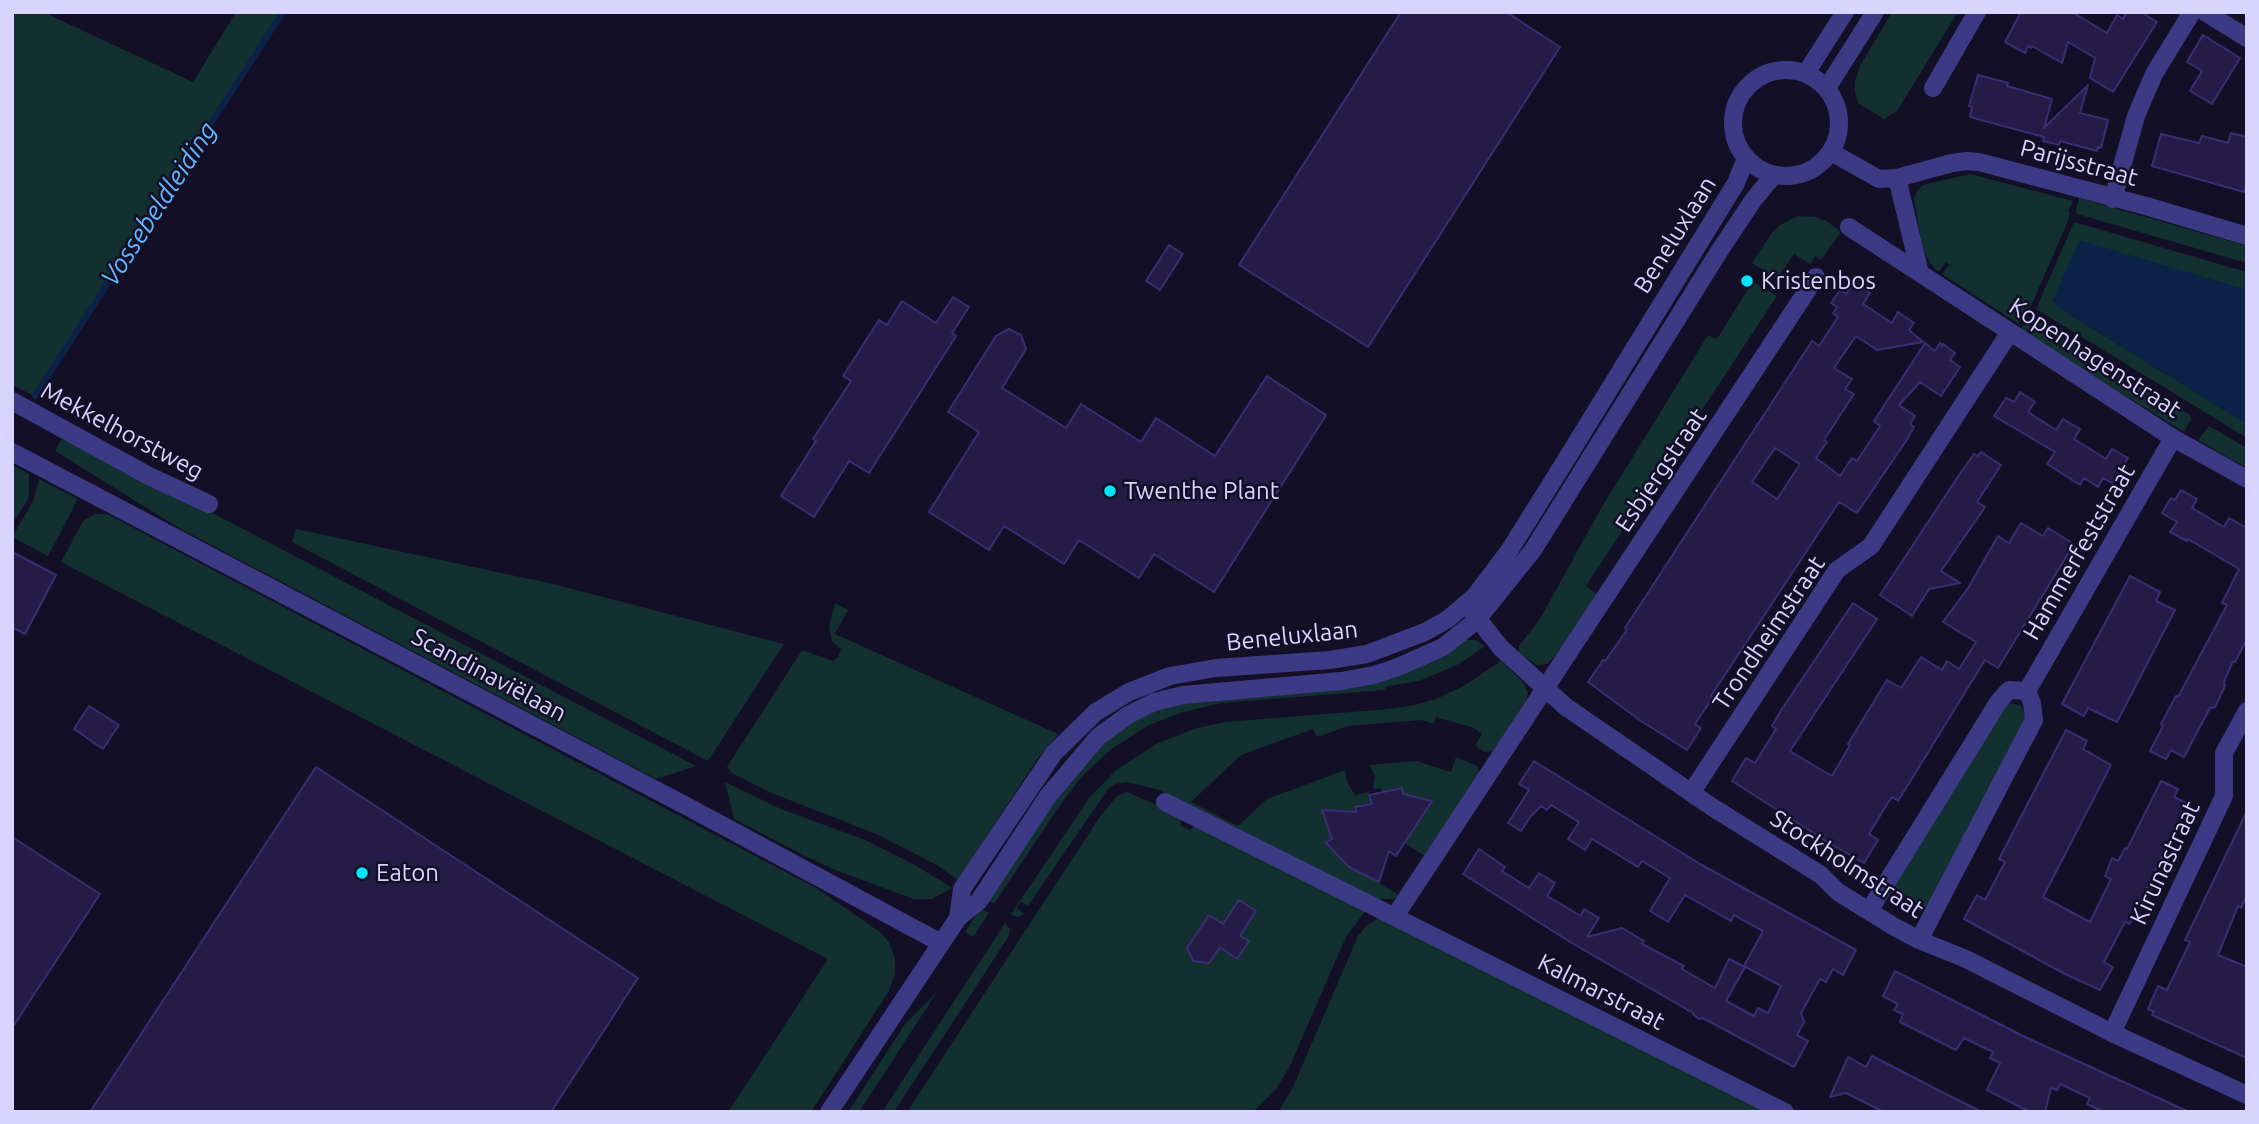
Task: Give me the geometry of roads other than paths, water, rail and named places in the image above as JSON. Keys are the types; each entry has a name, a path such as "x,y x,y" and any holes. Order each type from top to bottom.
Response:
{"street":[{"path":"1806,73 1845,12"},
{"path":"1827,89 1874,12"},
{"path":"1933,88 1977,12"},
{"path":"2113,199 2136,116 2154,74 2192,12"},
{"path":"2205,12 2247,38"},
{"path":"1787,70 1806,73 1827,89 1837,105 1840,121 1832,152 1811,171 1801,175 1774,175 1746,158 1736,140 1733,121 1735,108 1743,91 1751,83 1767,73 1787,70"},
{"path":"1832,152 1879,179 1897,178 1920,273"},
{"name":"Beneluxlaan","path":"958,918 962,889 1054,753 1096,712 1129,692 1170,676 1216,668 1367,654 1425,632 1448,619 1475,596 1509,551 1736,183 1746,158"},
{"name":"Parijsstraat","path":"1897,178 1966,161 1979,162 2247,236"},
{"name":"Beneluxlaan","path":"829,1112 958,918 979,901 1048,796 1098,737 1128,715 1154,702 1183,695 1341,681 1374,675 1443,647 1477,620 1533,550 1720,250 1754,199 1774,175"},
{"name":"Kopenhagenstraat","path":"1849,227 2173,438 2247,479"},
{"name":"Esbjergstraat","path":"1543,688 1816,277"},
{"name":"Trondheimstraat","path":"1691,793 1837,570 1871,546 2010,332"},
{"name":"Mekkelhorstweg","path":"12,401 149,476 209,504"},
{"name":"Hammerfeststraat","path":"2027,691 2173,438"},
{"name":"Scandinaviëlaan","path":"12,452 692,809 941,943"},
{"name":"Stockholmstraat","path":"1466,604 1501,648 1566,707 1691,793 1821,875 1838,892 1868,911 1919,940 1966,959 2112,1033 2247,1096"},
{"path":"1395,916 1543,688"},
{"path":"1868,911 1999,701 2009,691 2027,691 2034,720 1919,940"},
{"name":"Kirunastraat","path":"2112,1033 2224,796 2224,753 2247,711"},
{"name":"Kalmarstraat","path":"1165,802 1785,1112"}],"water":[{"path":"2082,241 2247,290 2247,424 2055,305 2055,296 2078,243"}],"waterway":[{"name":"Vossebeldleiding","path":"35,396 283,12"}],"place":[{"name":"Kristenbos","path":"1747,281"},
{"name":"Twenthe Plant","path":"1110,491"},
{"name":"Eaton","path":"362,873"}]}
